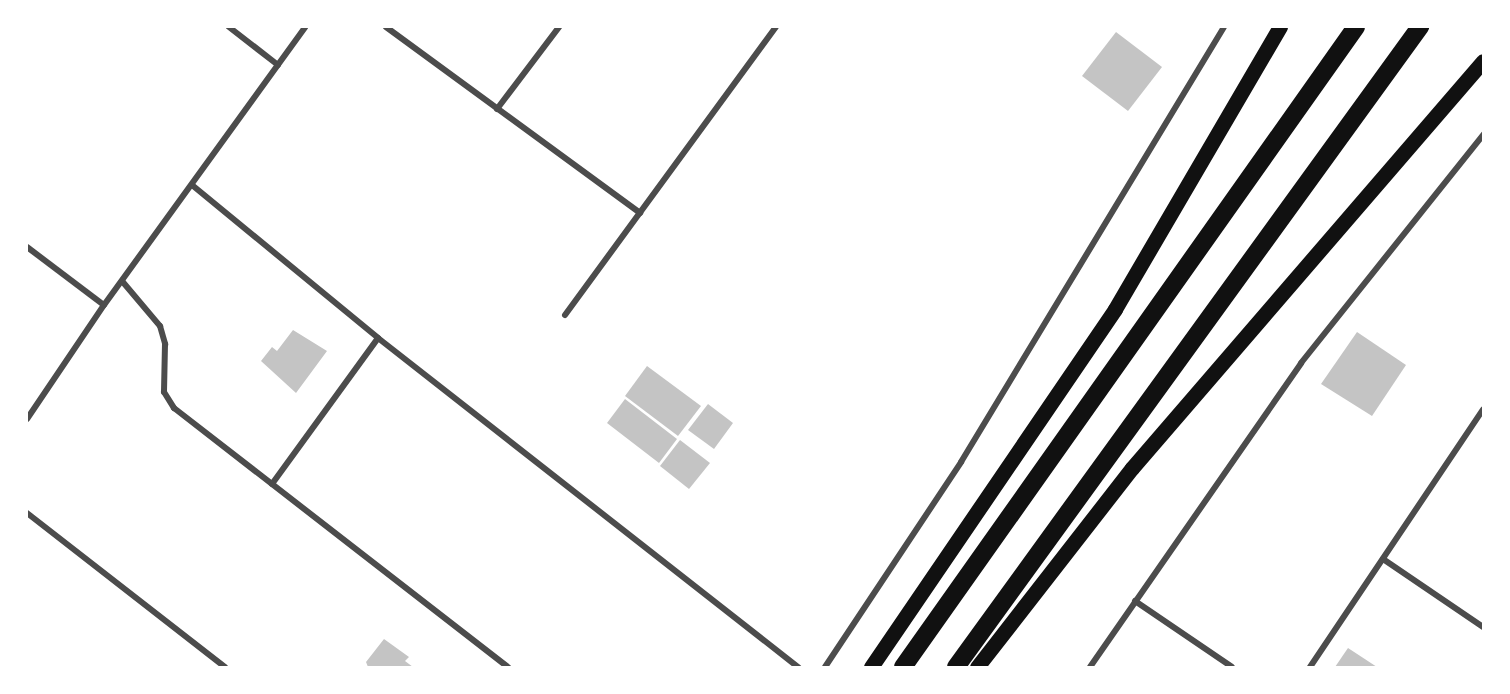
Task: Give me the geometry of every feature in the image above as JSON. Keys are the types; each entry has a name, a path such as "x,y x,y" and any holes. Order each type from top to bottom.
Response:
{"highway":[{"path":"903,667 1356,27"},
{"path":"956,667 1420,27"}],"main road":[{"path":"871,667 1115,309 1280,27"},
{"path":"977,667 1132,468 1483,61"}],"street":[{"path":"229,27 278,65"},
{"path":"27,419 104,305 305,27"},
{"path":"386,27 640,213"},
{"path":"497,109 559,27"},
{"path":"565,315 776,27"},
{"path":"825,667 961,462 1224,27"},
{"path":"1090,667 1301,363 1483,135"},
{"path":"192,185 378,338 798,667"},
{"path":"27,247 104,305"},
{"path":"122,281 160,326 168,400 272,484 508,667"},
{"path":"272,484 378,338"},
{"path":"1310,667 1483,410"},
{"path":"27,513 225,667"},
{"path":"1383,559 1483,627"},
{"path":"1135,601 1232,667"}],"building":[{"path":"1116,32 1162,67 1128,111 1082,76"},
{"path":"293,330 327,351 296,393 261,361 272,347 277,351"},
{"path":"1357,332 1406,365 1372,416 1321,384"},
{"path":"647,366 701,406 678,436 625,396"},
{"path":"625,399 677,439 659,463 607,423"},
{"path":"708,404 733,423 714,449 688,430"},
{"path":"680,440 710,463 689,489 660,466"},
{"path":"384,639 409,657 405,661 413,667 368,667 366,662"},
{"path":"1348,648 1377,667 1335,667"}]}
